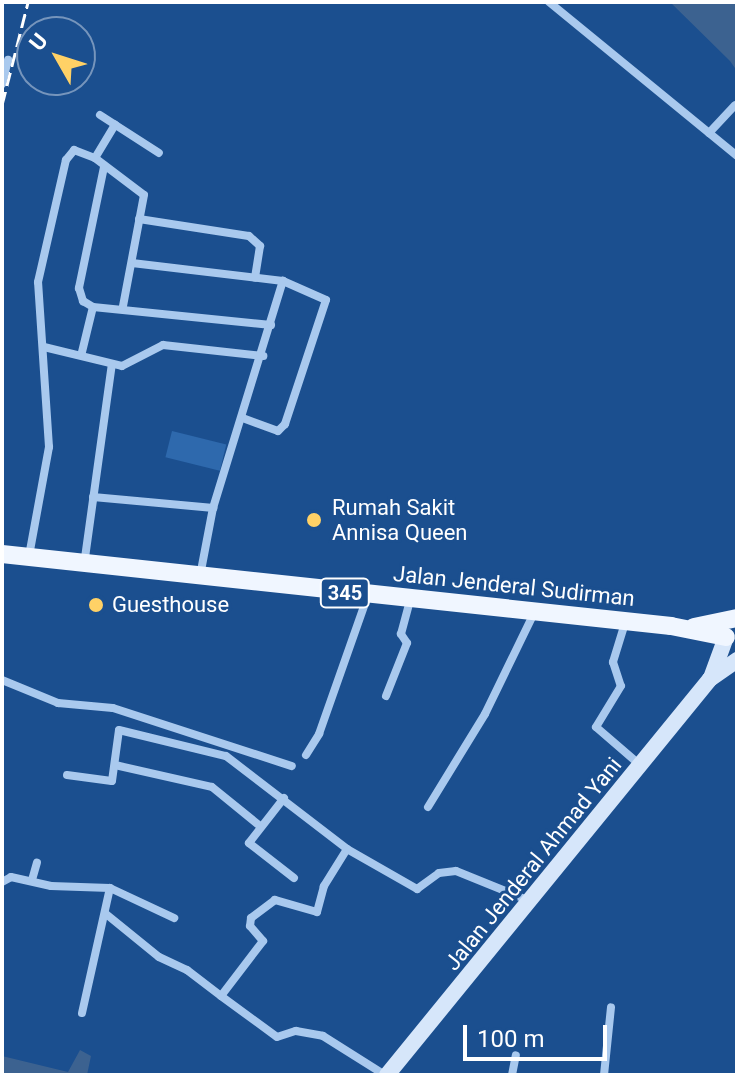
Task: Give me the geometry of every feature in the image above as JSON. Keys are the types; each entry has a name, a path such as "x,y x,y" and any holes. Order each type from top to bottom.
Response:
{"main road":[{"name":"Jalan Jenderal Sudirman","path":"2,554 199,578 688,628 726,637"},
{"name":"Jalan Jenderal Sudirman","path":"688,628 737,618"},
{"path":"737,618 726,637 737,653"},
{"name":"Jalan Jenderal Ahmad Yani","path":"710,679 726,637"},
{"name":"Jalan Jenderal Ahmad Yani","path":"386,1075 710,679 737,660"}],"street":[{"path":"549,2 737,156"},
{"path":"2,84 8,60"},
{"path":"709,133 735,105"},
{"path":"100,115 159,153"},
{"path":"95,158 115,125"},
{"path":"29,557 49,447 38,282 66,160 74,150 95,158 144,195 123,306"},
{"path":"104,167 79,288 83,301 93,307 123,306 271,325"},
{"path":"139,219 249,236 260,246 255,278"},
{"path":"132,263 283,281 323,296 327,304 285,424 278,431 243,418"},
{"path":"199,578 213,508 263,356 283,281"},
{"path":"82,352 93,307"},
{"path":"44,347 82,352 112,364 129,364 163,345 263,356"},
{"path":"84,565 112,364"},
{"path":"93,497 213,508"},
{"path":"306,755 319,734 368,595"},
{"path":"386,696 407,643 401,634 410,600"},
{"path":"428,807 485,714 534,613"},
{"path":"625,622 613,662 621,686 596,727 641,766"},
{"path":"2,680 58,703 113,708 292,766"},
{"path":"67,775 110,782 115,765 117,733 127,731 226,756 347,849 417,889 439,873 456,871 530,901"},
{"path":"115,765 212,787 260,826"},
{"path":"284,798 260,826 250,845 294,878"},
{"path":"221,996 263,941 250,926 251,918 275,900 317,912 324,886 347,849"},
{"path":"32,880 37,863"},
{"path":"2,882 11,877 110,888 174,918"},
{"path":"82,1013 110,888"},
{"path":"106,914 159,957 187,970 277,1037 296,1031 323,1036 386,1075"},
{"path":"604,1075 611,1007"},
{"path":"512,1075 516,1055"}],"shaded area":[{"path":"670,2 737,2 737,71 730,61"},
{"path":"172,431 226,445 220,471 165,457"},
{"path":"80,1050 91,1056 87,1075 2,1075 2,1056 68,1072"}],"railway":[{"path":"2,105 28,2"}],"place":[{"name":"Rumah Sakit Annisa Queen","path":"314,520"},
{"name":"Guesthouse","path":"96,605"}]}
